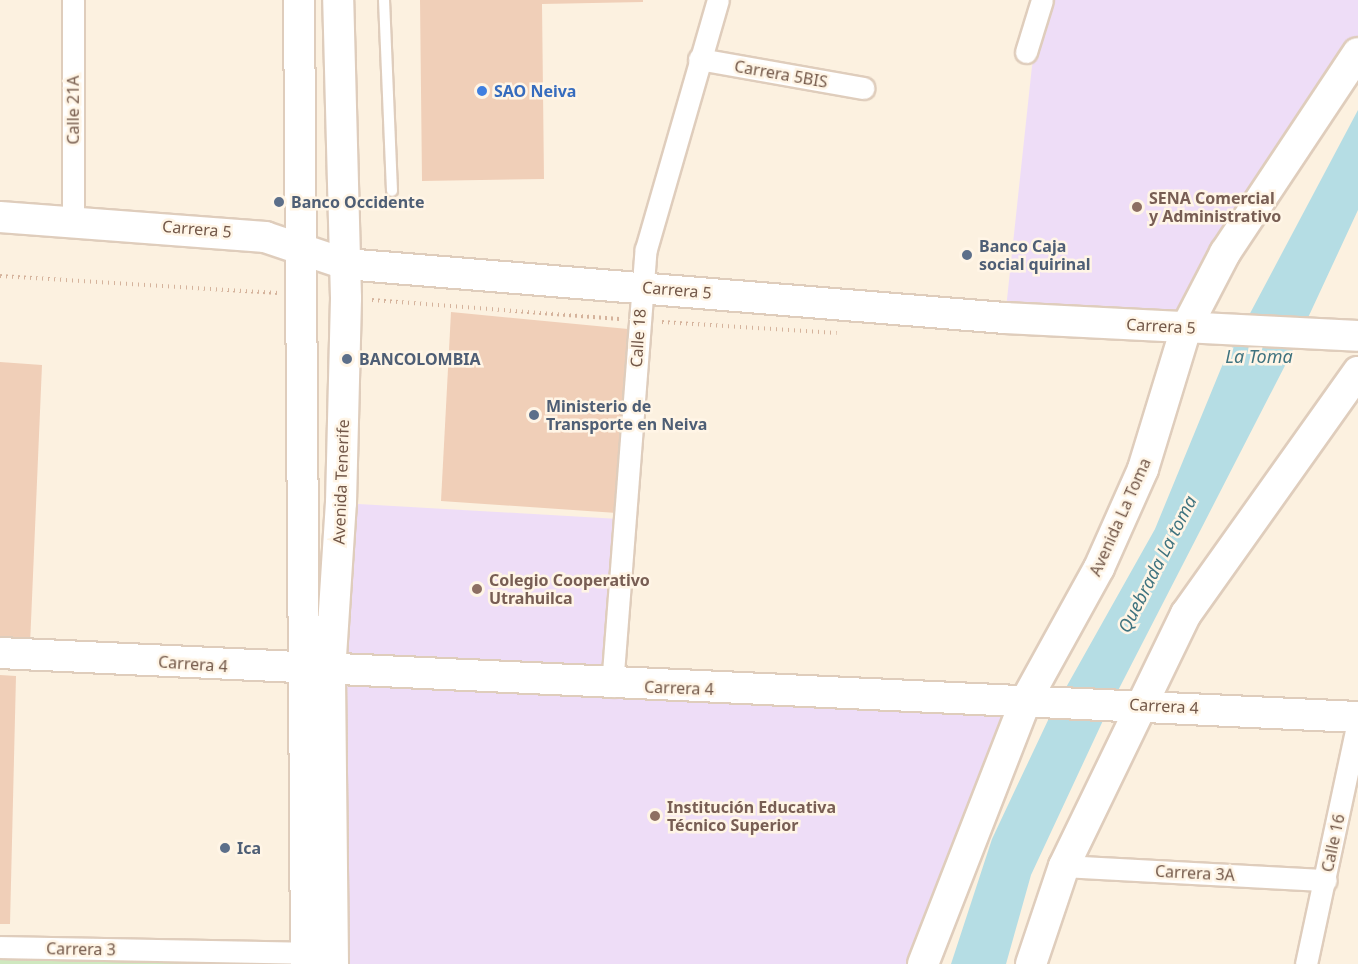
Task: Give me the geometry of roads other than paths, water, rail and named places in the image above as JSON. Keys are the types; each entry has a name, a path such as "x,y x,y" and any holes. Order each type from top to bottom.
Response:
{"main road":[{"name":"Avenida Tenerife","path":"299,0 301,294 316,672 315,960"},
{"name":"Avenida Tenerife","path":"316,672 346,298 338,0"},
{"name":"Avenida La Toma","path":"923,964 1025,702 1099,568 1143,469 1199,328 1225,253 1358,53"},
{"name":"Carrera 5","path":"0,217 73,220 255,235 345,264 1199,328 1356,336"},
{"path":"1030,964 1064,866 1126,704 1234,540 1312,442 1358,372"},
{"name":"Carrera 4","path":"0,653 316,672 612,686 1126,704 1358,717"}],"street":[{"name":"Calle 21A","path":"73,0 73,220"},
{"name":"Calle 18","path":"612,686 641,287 646,249 699,59 718,0"},
{"path":"1026,52 1042,0"},
{"name":"Carrera 5BIS","path":"699,59 863,88"},
{"name":"Calle 16","path":"1306,964 1326,880 1358,721"},
{"name":"Carrera 3A","path":"1064,866 1326,880"},
{"name":"Carrera 3","path":"0,947 315,960"}],"lane":[{"path":"384,0 392,191"}],"water":[{"name":"La Toma","path":"1358,110 1358,210 1293,350 1107,712 1031,875 1006,964 951,964 992,839 1050,716 1155,529 1222,366"}],"place":[{"name":"SAO Neiva","path":"482,91"},
{"name":"Banco Occidente","path":"279,202"},
{"name":"SENA Comercial y Administrativo","path":"1137,207"},
{"name":"Banco Caja social quirinal","path":"967,255"},
{"name":"BANCOLOMBIA","path":"347,359"},
{"name":"Ministerio de Transporte en Neiva","path":"534,415"},
{"name":"Colegio Cooperativo Utrahuilca","path":"477,589"},
{"name":"Institución Educativa Técnico Superior","path":"655,816"},
{"name":"Ica","path":"225,848"}],"water label":[{"name":"Quebrada La toma","path":"1157,564"}]}
